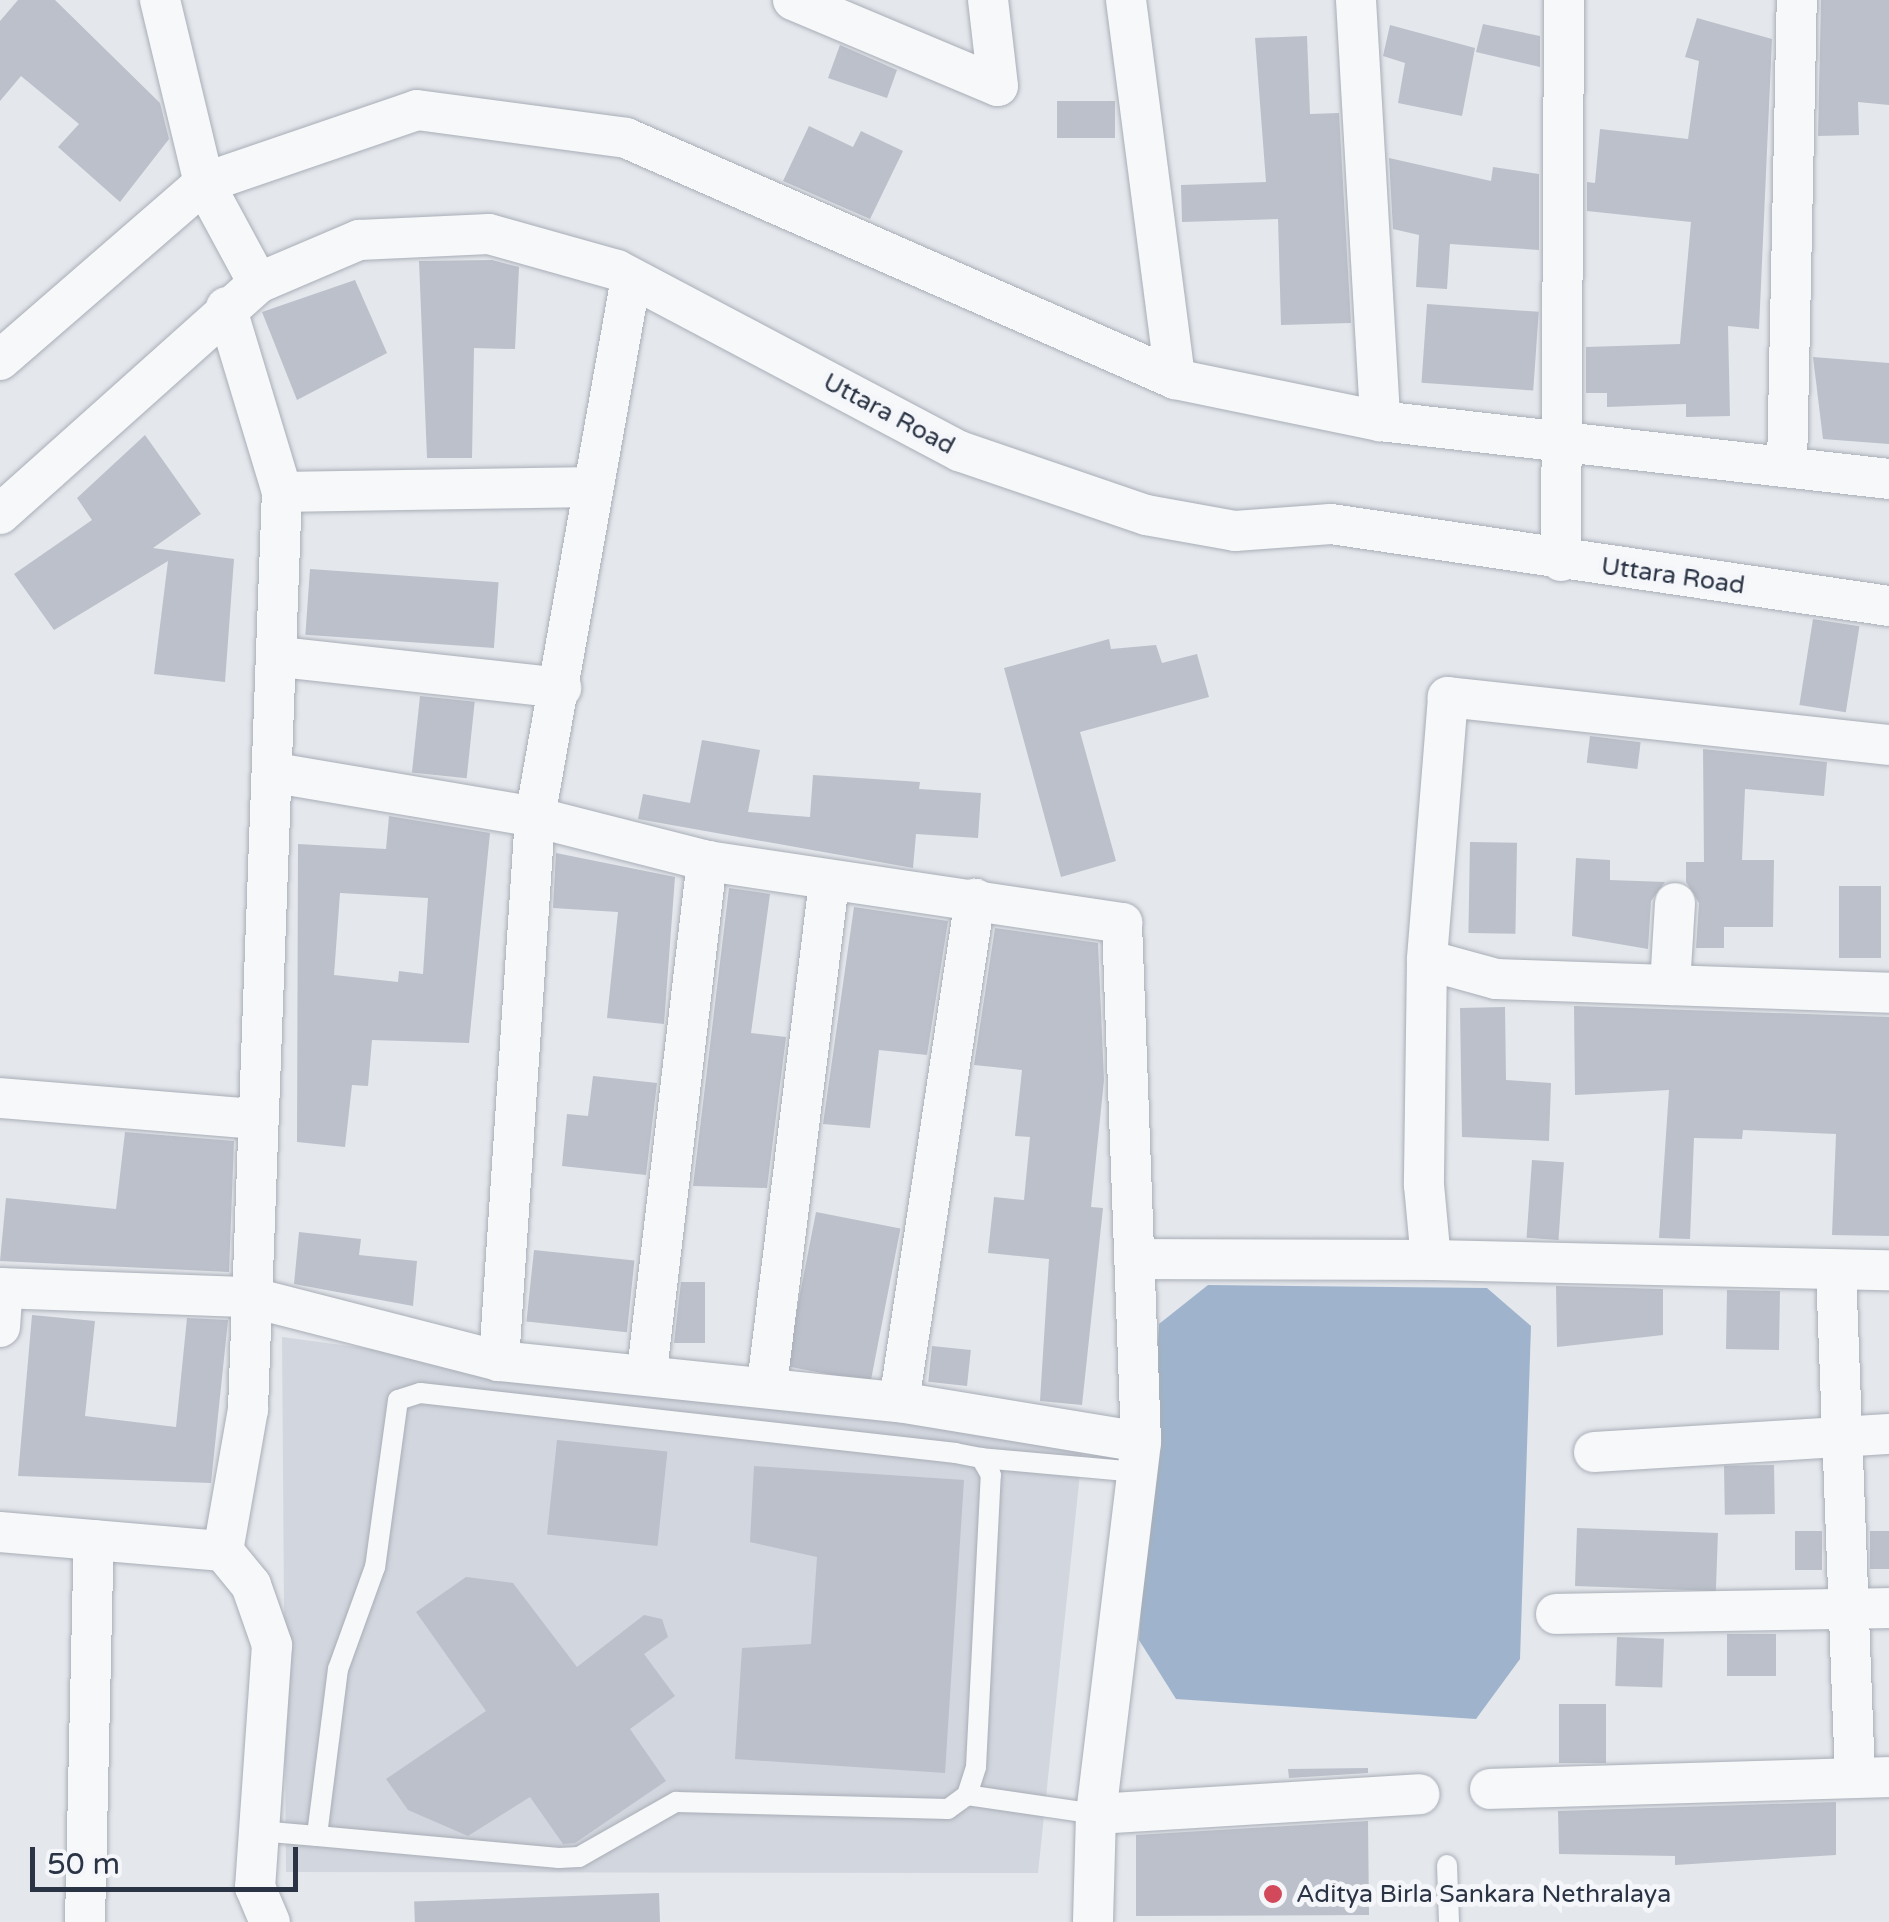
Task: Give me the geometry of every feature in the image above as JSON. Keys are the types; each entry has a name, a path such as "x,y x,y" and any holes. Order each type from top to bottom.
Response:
{"street":[{"path":"160,0 204,183 258,282"},
{"path":"792,0 998,86 988,0"},
{"path":"1126,0 1175,379"},
{"path":"1356,0 1380,422"},
{"path":"1560,561 1564,0"},
{"path":"1787,467 1797,0"},
{"path":"0,360 204,183 416,110 626,138 1175,379 1380,422 1889,480"},
{"name":"Uttara Road","path":"0,514 258,282 358,240 489,234 631,278 959,451 1065,493 1234,531 1331,524 1560,561 1889,606"},
{"path":"499,1361 535,816 561,688 591,487 631,278"},
{"path":"222,1551 244,1450 255,1119 281,657 282,492 226,308"},
{"path":"282,492 591,487"},
{"path":"281,657 561,688"},
{"path":"1430,1260 1427,960 1448,697 1889,745"},
{"path":"276,773 535,816 707,860 829,882 975,899 1122,923 1140,1457 1096,1814 1093,1922"},
{"path":"647,1371 707,860"},
{"path":"767,1385 829,882"},
{"path":"899,1402 975,899"},
{"path":"1670,985 1675,903"},
{"path":"1427,960 1496,979 1889,993"},
{"path":"0,1098 255,1119"},
{"path":"1134,1259 1430,1260 1889,1270"},
{"path":"1490,1789 1872,1777 1848,1607 1836,1270"},
{"path":"1,1301 250,1297 499,1361 647,1371 899,1402 1140,1457"},
{"path":"1594,1452 1889,1434"},
{"path":"0,1532 222,1551 252,1585 272,1645 255,1887 270,1922"},
{"path":"85,1922 94,1540"},
{"path":"1556,1614 1889,1608"},
{"path":"1096,1814 1419,1794"}],"lane":[{"path":"316,1836 338,1668 375,1566 398,1400 420,1393 981,1458 1140,1457"},
{"path":"967,1795 991,1475 981,1458"},
{"path":"259,1830 580,1857 676,1802 948,1809 967,1795 1096,1814"},
{"path":"1447,1865 1448,1922"}],"shaded area":[{"path":"282,1337 1083,1445 1038,1873 286,1872"}],"water":[{"path":"1208,1285 1487,1288 1531,1326 1520,1659 1476,1719 1176,1699 1139,1640 1159,1324"}],"building":[{"path":"18,0 55,0 160,103 169,139 120,202 58,147 79,124 21,76 0,101 0,21"},
{"path":"1821,0 1889,0 1889,105 1858,102 1859,135 1818,136"},
{"path":"1697,18 1772,39 1759,329 1728,326 1730,416 1686,417 1686,404 1607,407 1607,393 1586,393 1586,347 1680,344 1691,222 1587,211 1587,182 1595,183 1600,129 1688,139 1699,61 1685,57"},
{"path":"1483,24 1540,36 1540,67 1476,52"},
{"path":"1390,25 1475,48 1462,116 1398,103 1405,63 1383,56"},
{"path":"1307,36 1310,114 1339,113 1351,323 1281,325 1278,219 1182,222 1181,185 1266,182 1255,38"},
{"path":"840,45 897,70 887,98 828,78"},
{"path":"1057,101 1115,101 1115,138 1057,138"},
{"path":"809,126 853,147 861,131 903,151 870,219 783,181"},
{"path":"1389,158 1491,181 1493,167 1539,174 1539,250 1450,244 1447,289 1416,287 1419,235 1393,229"},
{"path":"492,260 519,267 515,349 474,348 472,458 427,458 419,261"},
{"path":"355,280 387,353 297,400 262,312"},
{"path":"1427,304 1539,312 1533,391 1421,383"},
{"path":"1813,357 1889,363 1889,444 1823,439"},
{"path":"145,435 201,514 153,548 234,559 225,682 154,674 168,561 54,630 14,574 92,520 77,498"},
{"path":"310,569 499,582 494,648 305,635"},
{"path":"1813,619 1859,626 1846,712 1799,705"},
{"path":"1109,639 1111,649 1156,645 1162,663 1197,654 1209,697 1080,732 1116,861 1061,877 1004,668"},
{"path":"420,696 475,702 467,778 412,773"},
{"path":"1590,736 1641,742 1637,769 1587,763"},
{"path":"702,740 760,750 748,812 810,817 813,775 920,782 919,789 981,793 978,838 916,834 913,868 638,819 643,794 690,803"},
{"path":"1703,749 1827,762 1824,796 1745,789 1742,860 1774,860 1773,927 1724,927 1724,948 1696,948 1699,903 1686,882 1686,862 1704,862"},
{"path":"389,816 490,833 469,1043 372,1040 368,1086 352,1085 345,1147 297,1142 298,844 386,849","holes":["340,893 428,898 423,974 399,971 398,982 334,975"]},
{"path":"1470,842 1517,843 1515,934 1468,933"},
{"path":"556,853 675,877 664,1024 607,1018 618,912 553,908"},
{"path":"1576,858 1610,860 1610,880 1665,882 1651,901 1648,949 1572,936"},
{"path":"1839,886 1881,886 1881,958 1839,958"},
{"path":"729,888 770,894 751,1033 786,1037 767,1188 693,1186"},
{"path":"854,907 948,921 927,1055 879,1050 870,1128 823,1124"},
{"path":"995,928 1098,943 1104,1080 1091,1207 1103,1208 1082,1405 1040,1401 1049,1259 988,1253 994,1197 1024,1200 1030,1137 1015,1136 1022,1070 974,1065"},
{"path":"1574,1006 1889,1017 1889,1236 1832,1235 1836,1134 1743,1130 1742,1139 1694,1138 1690,1239 1659,1238 1669,1090 1575,1095"},
{"path":"1505,1007 1506,1080 1551,1083 1549,1141 1462,1137 1460,1008"},
{"path":"593,1076 657,1083 646,1175 562,1166 567,1114 588,1116"},
{"path":"125,1132 234,1141 229,1272 0,1261 6,1198 116,1209"},
{"path":"1532,1160 1564,1162 1558,1240 1527,1238"},
{"path":"816,1212 900,1228 870,1383 786,1366"},
{"path":"299,1232 361,1239 359,1255 417,1261 413,1306 294,1284"},
{"path":"534,1250 634,1261 627,1332 526,1322"},
{"path":"681,1282 705,1282 705,1343 674,1343"},
{"path":"1556,1286 1663,1289 1663,1335 1557,1347"},
{"path":"1727,1290 1780,1291 1779,1350 1726,1349"},
{"path":"32,1315 95,1321 85,1416 176,1427 187,1318 228,1320 211,1483 18,1476"},
{"path":"932,1346 971,1350 967,1386 928,1382"},
{"path":"557,1440 667,1452 657,1546 547,1534"},
{"path":"1774,1465 1775,1514 1725,1515 1724,1466"},
{"path":"754,1466 964,1480 945,1773 735,1759 742,1648 811,1644 817,1557 750,1542"},
{"path":"1577,1528 1718,1533 1716,1591 1575,1586"},
{"path":"1795,1531 1822,1531 1822,1570 1795,1570"},
{"path":"1870,1531 1889,1531 1889,1569 1870,1569"},
{"path":"466,1577 513,1583 577,1667 644,1615 662,1619 668,1637 644,1654 675,1696 630,1729 666,1781 575,1843 563,1844 530,1797 468,1836 408,1810 386,1779 486,1711 416,1612"},
{"path":"1727,1634 1776,1634 1776,1676 1727,1676"},
{"path":"1617,1637 1664,1639 1662,1688 1615,1686"},
{"path":"1559,1704 1606,1704 1606,1763 1559,1763"},
{"path":"1368,1768 1368,1773 1289,1778 1288,1769"},
{"path":"1836,1802 1836,1855 1675,1865 1675,1856 1559,1854 1558,1811"},
{"path":"1368,1821 1369,1915 1136,1916 1136,1835"},
{"path":"659,1893 660,1922 415,1922 414,1902"}],"place":[{"name":"Aditya Birla Sankara Nethralaya","path":"1273,1894"}]}
